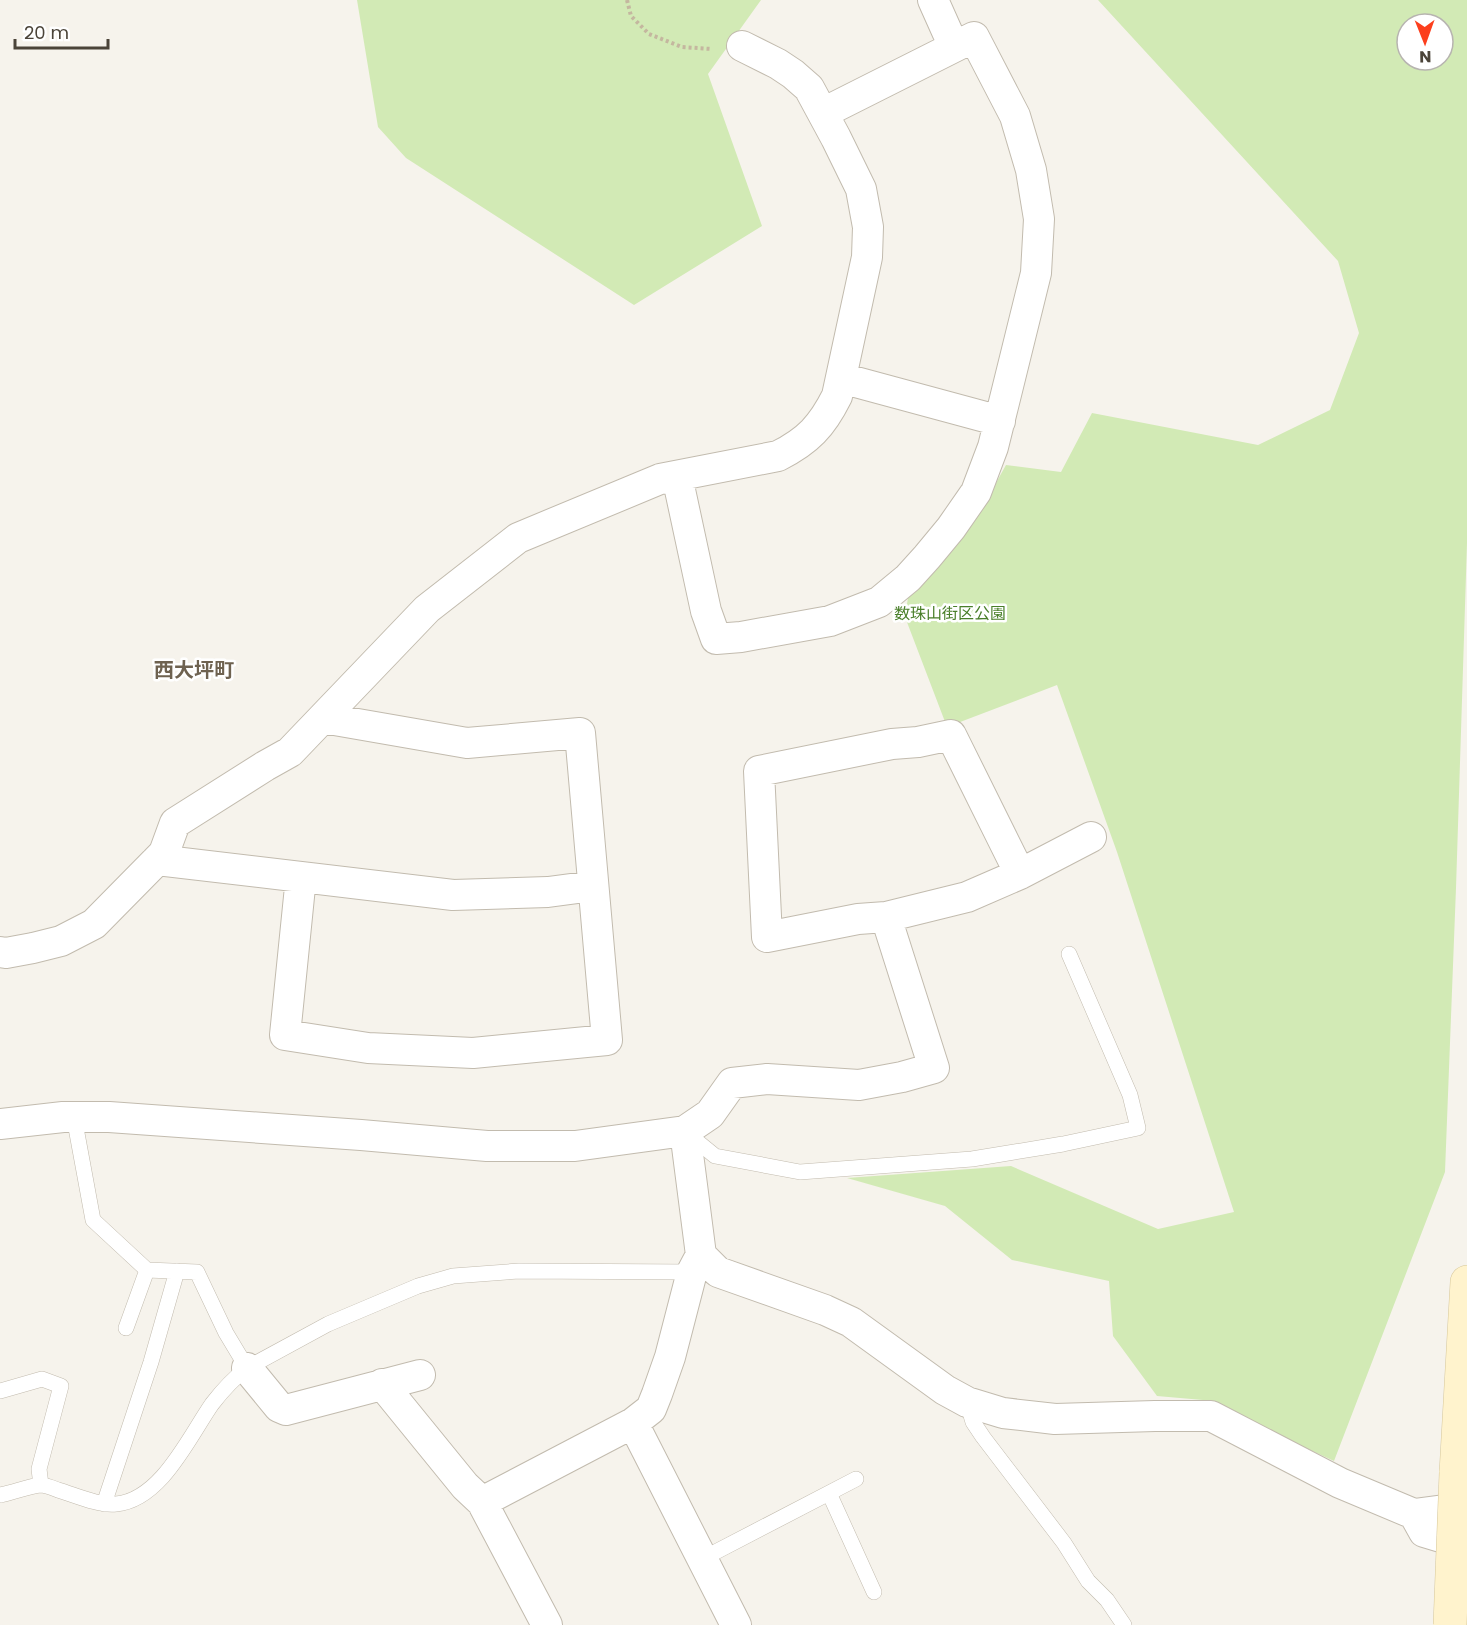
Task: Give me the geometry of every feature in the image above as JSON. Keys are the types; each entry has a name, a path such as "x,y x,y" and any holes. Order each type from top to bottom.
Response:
{"main road":[{"path":"1450,1625 1467,1282"}],"street":[{"path":"933,0 954,47"},
{"path":"677,476 706,611 716,639 741,637 830,621 879,602 908,579 951,528 976,492 993,447 1036,273 1039,219 1031,170 1016,116 974,37 823,113"},
{"path":"0,952 24,950 61,940 94,924 165,853 175,823 290,752 427,609 518,538 660,479 778,456 795,447 813,432 828,414 837,396 867,257 868,227 861,189 809,88 778,64 742,46"},
{"path":"841,378 1000,421"},
{"path":"301,877 285,1035 368,1048 473,1053 607,1040 580,733 467,743 323,717"},
{"path":"1020,874 951,735 918,742 892,744 759,771 767,938 858,920 886,917 967,897 1020,874 1091,837"},
{"path":"157,860 453,895 548,892 593,886"},
{"path":"0,1124 74,1117 109,1118 338,1133 487,1146 575,1146 685,1131 710,1114 732,1083 767,1079 859,1085 934,1068 886,917"},
{"path":"482,1502 633,1423 651,1409 670,1357 696,1263 685,1131"},
{"path":"696,1263 825,1310 851,1322 945,1390 967,1402 1003,1413 1055,1419 1211,1416 1340,1483 1414,1514 1467,1507"},
{"path":"247,1368 279,1407 286,1410 420,1375"},
{"path":"382,1384 465,1486 482,1502 547,1625"},
{"path":"633,1423 736,1625"},
{"path":"1414,1514 1424,1532 1467,1545"}],"lane":[{"path":"685,1131 716,1156 800,1172 972,1159 1064,1144 1138,1128 1130,1095 1069,954"},
{"path":"74,1117 93,1220 147,1270 197,1272 226,1333 247,1368"},
{"path":"0,1495 41,1485 115,1504 144,1494 152,1488 186,1445 212,1404 247,1368 338,1320 418,1286 453,1276 696,1263"},
{"path":"126,1328 147,1270"},
{"path":"104,1503 151,1362 177,1271"},
{"path":"0,1391 42,1379 61,1386 39,1469 41,1485"},
{"path":"967,1402 974,1422 983,1437 1057,1534 1088,1581 1107,1600 1124,1625"},
{"path":"702,1559 856,1479"},
{"path":"829,1493 874,1592"}],"path":[{"path":"627,0 631,16 649,34 682,47 730,50 742,46"}],"green space":[{"path":"357,0 761,0 708,74 762,226 634,305 406,158 378,127"},
{"name":"数珠山街区公園","path":"1098,0 1467,0 1467,543 1445,1172 1334,1461 1203,1400 1157,1396 1113,1336 1109,1281 1012,1260 945,1206 847,1178 1011,1166 1158,1229 1234,1212 1117,852 1057,685 947,727 905,617 909,591 951,550 974,522 1006,465 1061,472 1092,413 1258,445 1330,410 1359,333 1338,261"}],"district":[{"name":"西大坪町","path":"194,670"}]}
